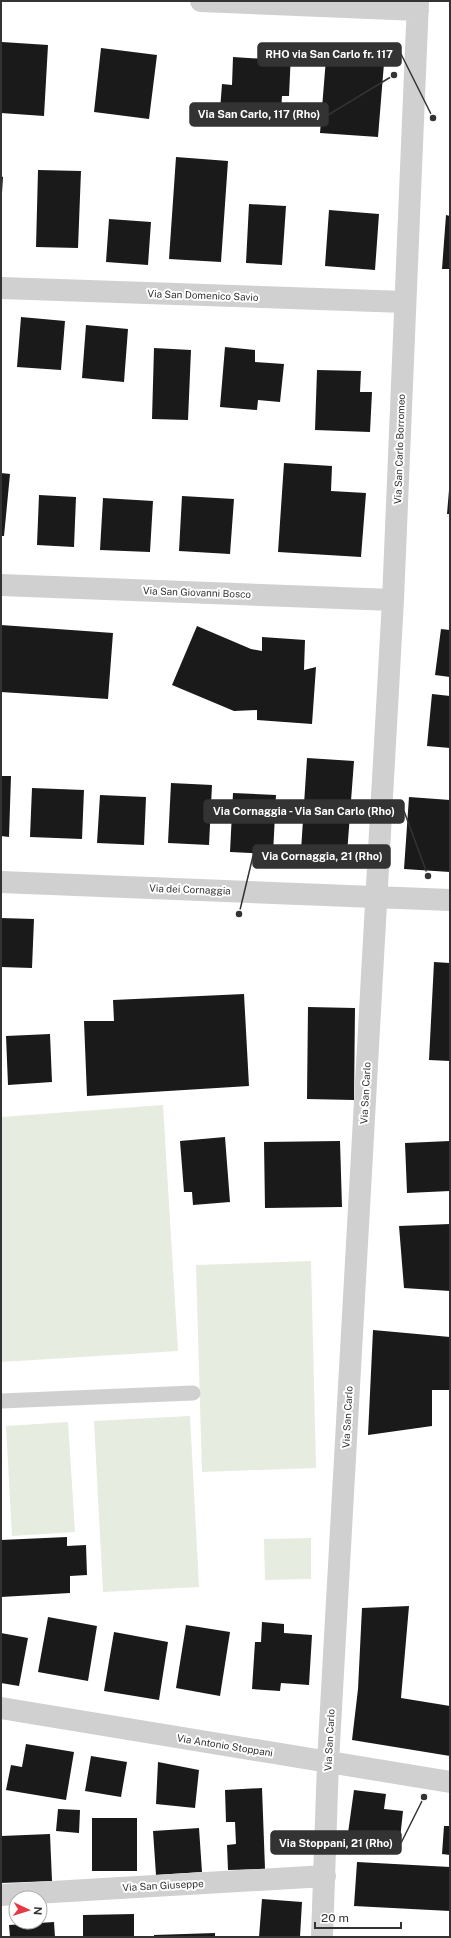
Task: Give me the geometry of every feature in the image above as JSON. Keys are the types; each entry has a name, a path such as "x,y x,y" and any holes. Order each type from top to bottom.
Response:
{"street":[{"path":"201,1 418,6"},
{"name":"Via San Carlo Borromeo","path":"376,896 392,600 418,6"},
{"name":"Via San Domenico Savio","path":"1,288 405,302"},
{"name":"Via San Giovanni Bosco","path":"1,585 392,600"},
{"name":"Via dei Cornaggia","path":"1,882 450,900"},
{"name":"Via San Carlo","path":"322,1937 328,1762 376,896"},
{"name":"Via Antonio Stoppani","path":"1,1708 450,1782"},
{"name":"Via San Giuseppe","path":"1,1895 325,1876"}],"lane":[{"path":"1,1401 193,1393"}],"shaded area":[{"path":"163,1105 178,1351 1,1362 1,1117"},
{"path":"311,1261 316,1468 202,1472 196,1265"},
{"path":"190,1416 199,1587 103,1592 94,1421"},
{"path":"68,1422 75,1532 12,1536 6,1426"},
{"path":"311,1538 311,1579 265,1580 264,1539"}],"building":[{"path":"2,42 48,45 44,116 1,113"},
{"path":"327,46 385,51 378,137 320,133"},
{"path":"101,48 157,55 149,119 94,112"},
{"path":"267,52 291,53 289,96 282,96 281,113 220,110 222,84 232,85 233,57 266,59"},
{"path":"176,157 228,161 221,262 169,259"},
{"path":"38,170 81,171 78,248 36,247"},
{"path":"1,176 3,177 2,193 1,193"},
{"path":"249,204 286,206 282,265 246,263"},
{"path":"329,210 379,214 375,270 325,266"},
{"path":"446,215 450,216 450,269 442,269"},
{"path":"109,219 151,222 148,265 106,262"},
{"path":"21,317 65,321 61,370 17,367"},
{"path":"86,325 128,329 124,382 82,378"},
{"path":"225,347 255,350 255,362 284,364 280,402 258,400 257,410 220,407"},
{"path":"154,348 191,350 188,420 152,419"},
{"path":"317,370 361,371 360,392 372,392 370,432 315,430"},
{"path":"284,463 332,466 331,491 366,493 361,557 278,552"},
{"path":"1,473 10,474 4,536 1,536"},
{"path":"449,490 450,514 447,514"},
{"path":"39,495 76,497 74,547 37,545"},
{"path":"182,496 234,499 230,554 179,551"},
{"path":"103,498 153,501 150,552 100,550"},
{"path":"1,625 113,633 108,699 1,692"},
{"path":"197,626 251,649 262,651 262,637 305,640 304,670 316,667 312,724 257,720 257,710 234,711 172,685"},
{"path":"441,629 450,630 450,677 435,675"},
{"path":"432,694 450,696 450,748 427,746"},
{"path":"307,758 354,761 347,854 301,851"},
{"path":"1,776 11,776 9,837 1,836"},
{"path":"171,783 212,785 209,845 168,843"},
{"path":"32,788 84,790 82,839 30,837"},
{"path":"233,793 276,795 273,854 230,852"},
{"path":"100,795 146,797 144,845 97,843"},
{"path":"409,797 450,800 450,872 404,869"},
{"path":"1,918 34,919 32,968 1,967"},
{"path":"434,962 450,963 450,1061 429,1060"},
{"path":"244,994 249,1086 87,1096 84,1021 114,1021 113,1000"},
{"path":"308,1007 355,1008 354,1100 307,1099"},
{"path":"50,1034 52,1082 8,1085 6,1036"},
{"path":"225,1137 230,1202 193,1205 192,1192 184,1192 180,1141"},
{"path":"340,1141 342,1207 265,1208 264,1142"},
{"path":"450,1141 450,1191 407,1193 405,1143"},
{"path":"450,1224 450,1291 404,1288 399,1226"},
{"path":"373,1330 450,1337 450,1390 432,1390 432,1426 368,1435"},
{"path":"67,1537 67,1546 86,1545 87,1575 70,1576 70,1593 1,1597 1,1540"},
{"path":"409,1606 401,1698 450,1706 450,1756 352,1740 358,1689 362,1608"},
{"path":"48,1617 97,1626 88,1681 38,1672"},
{"path":"262,1622 284,1624 284,1633 312,1635 309,1685 281,1683 280,1691 252,1689 255,1642 261,1642"},
{"path":"186,1625 230,1632 220,1696 176,1688"},
{"path":"114,1632 168,1642 159,1700 104,1691"},
{"path":"1,1633 28,1638 19,1686 1,1683"},
{"path":"26,1744 74,1752 66,1800 6,1790 11,1765 22,1767"},
{"path":"91,1756 127,1762 121,1797 85,1791"},
{"path":"158,1762 199,1770 195,1808 156,1804"},
{"path":"262,1788 265,1869 228,1870 227,1845 236,1844 235,1822 226,1822 225,1790"},
{"path":"354,1790 386,1794 384,1809 403,1811 400,1839 348,1833"},
{"path":"58,1809 80,1810 79,1833 56,1831"},
{"path":"92,1818 137,1818 137,1871 92,1871"},
{"path":"444,1826 450,1826 450,1855 442,1854"},
{"path":"199,1828 202,1872 156,1875 153,1831"},
{"path":"50,1834 52,1881 1,1883 1,1836"},
{"path":"357,1862 450,1867 450,1911 354,1906"},
{"path":"262,1899 302,1902 300,1937 259,1937"},
{"path":"134,1914 134,1937 83,1937 83,1915"},
{"path":"48,1922 54,1922 55,1937 10,1937 9,1930 48,1930"},
{"path":"215,1933 215,1937 154,1937 154,1935"}],"place":[{"name":"Via San Carlo, 117 (Rho)","path":"394,75"},
{"name":"RHO via San Carlo fr. 117","path":"433,118"},
{"name":"Via Cornaggia - Via San Carlo (Rho)","path":"428,876"},
{"name":"Via Cornaggia, 21 (Rho)","path":"239,914"},
{"name":"Via Stoppani, 21 (Rho)","path":"424,1797"}]}
